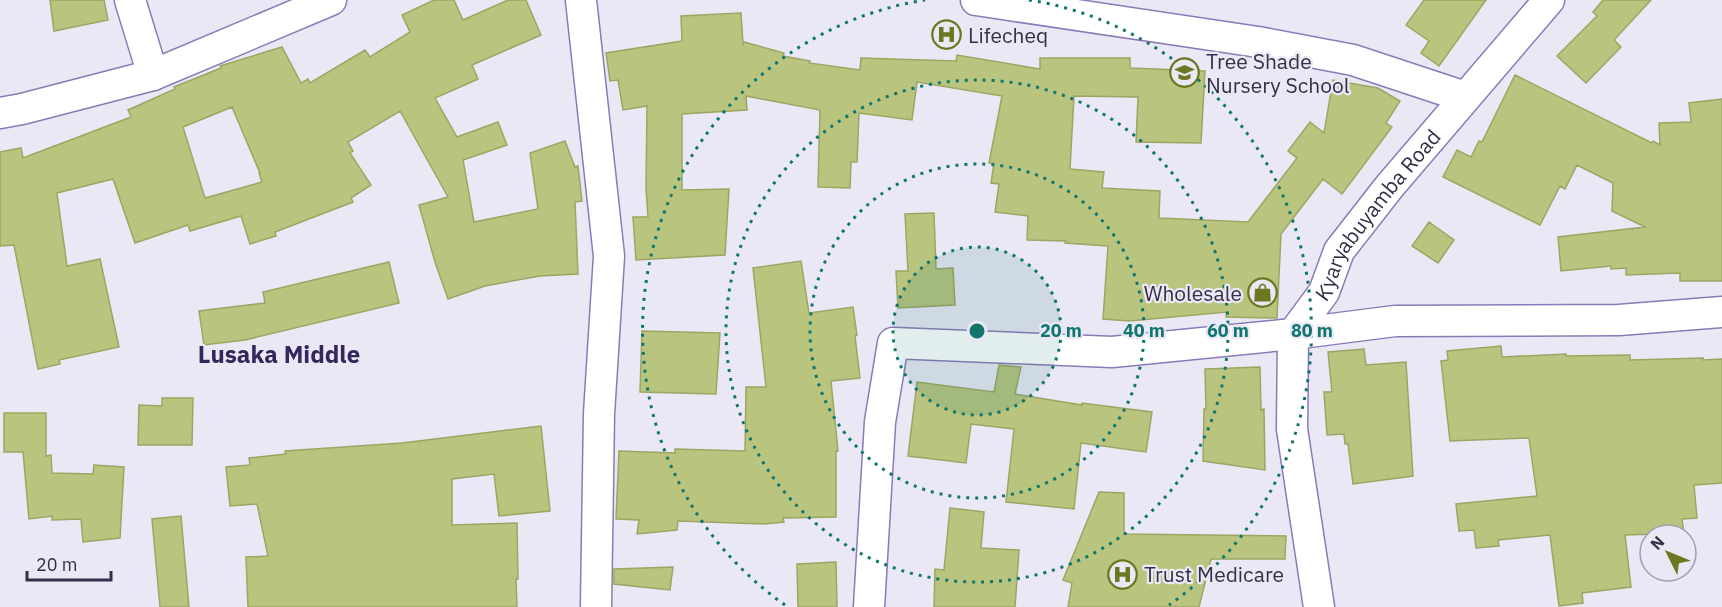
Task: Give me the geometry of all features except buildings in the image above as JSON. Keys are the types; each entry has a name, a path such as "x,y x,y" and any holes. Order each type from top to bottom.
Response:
{"street":[{"path":"130,0 153,75"},
{"path":"0,113 153,75 331,0"},
{"path":"581,0 609,256 599,414 596,607"},
{"path":"976,0 1258,42 1353,60 1465,97"},
{"name":"Kyaryabuyamba Road","path":"1293,334 1324,292 1339,251 1389,187 1549,0"},
{"path":"869,607 880,422 893,343 1112,352 1293,334 1395,321 1619,320 1722,312"},
{"path":"1293,334 1292,429 1318,607"}],"place":[{"name":"Lifecheq","path":"947,35"},
{"name":"Tree Shade Nursery School","path":"1185,73"},
{"name":"Wholesale","path":"1263,293"},
{"name":"Trust Medicare","path":"1123,574"}],"district":[{"name":"Lusaka Middle","path":"279,354"}]}
